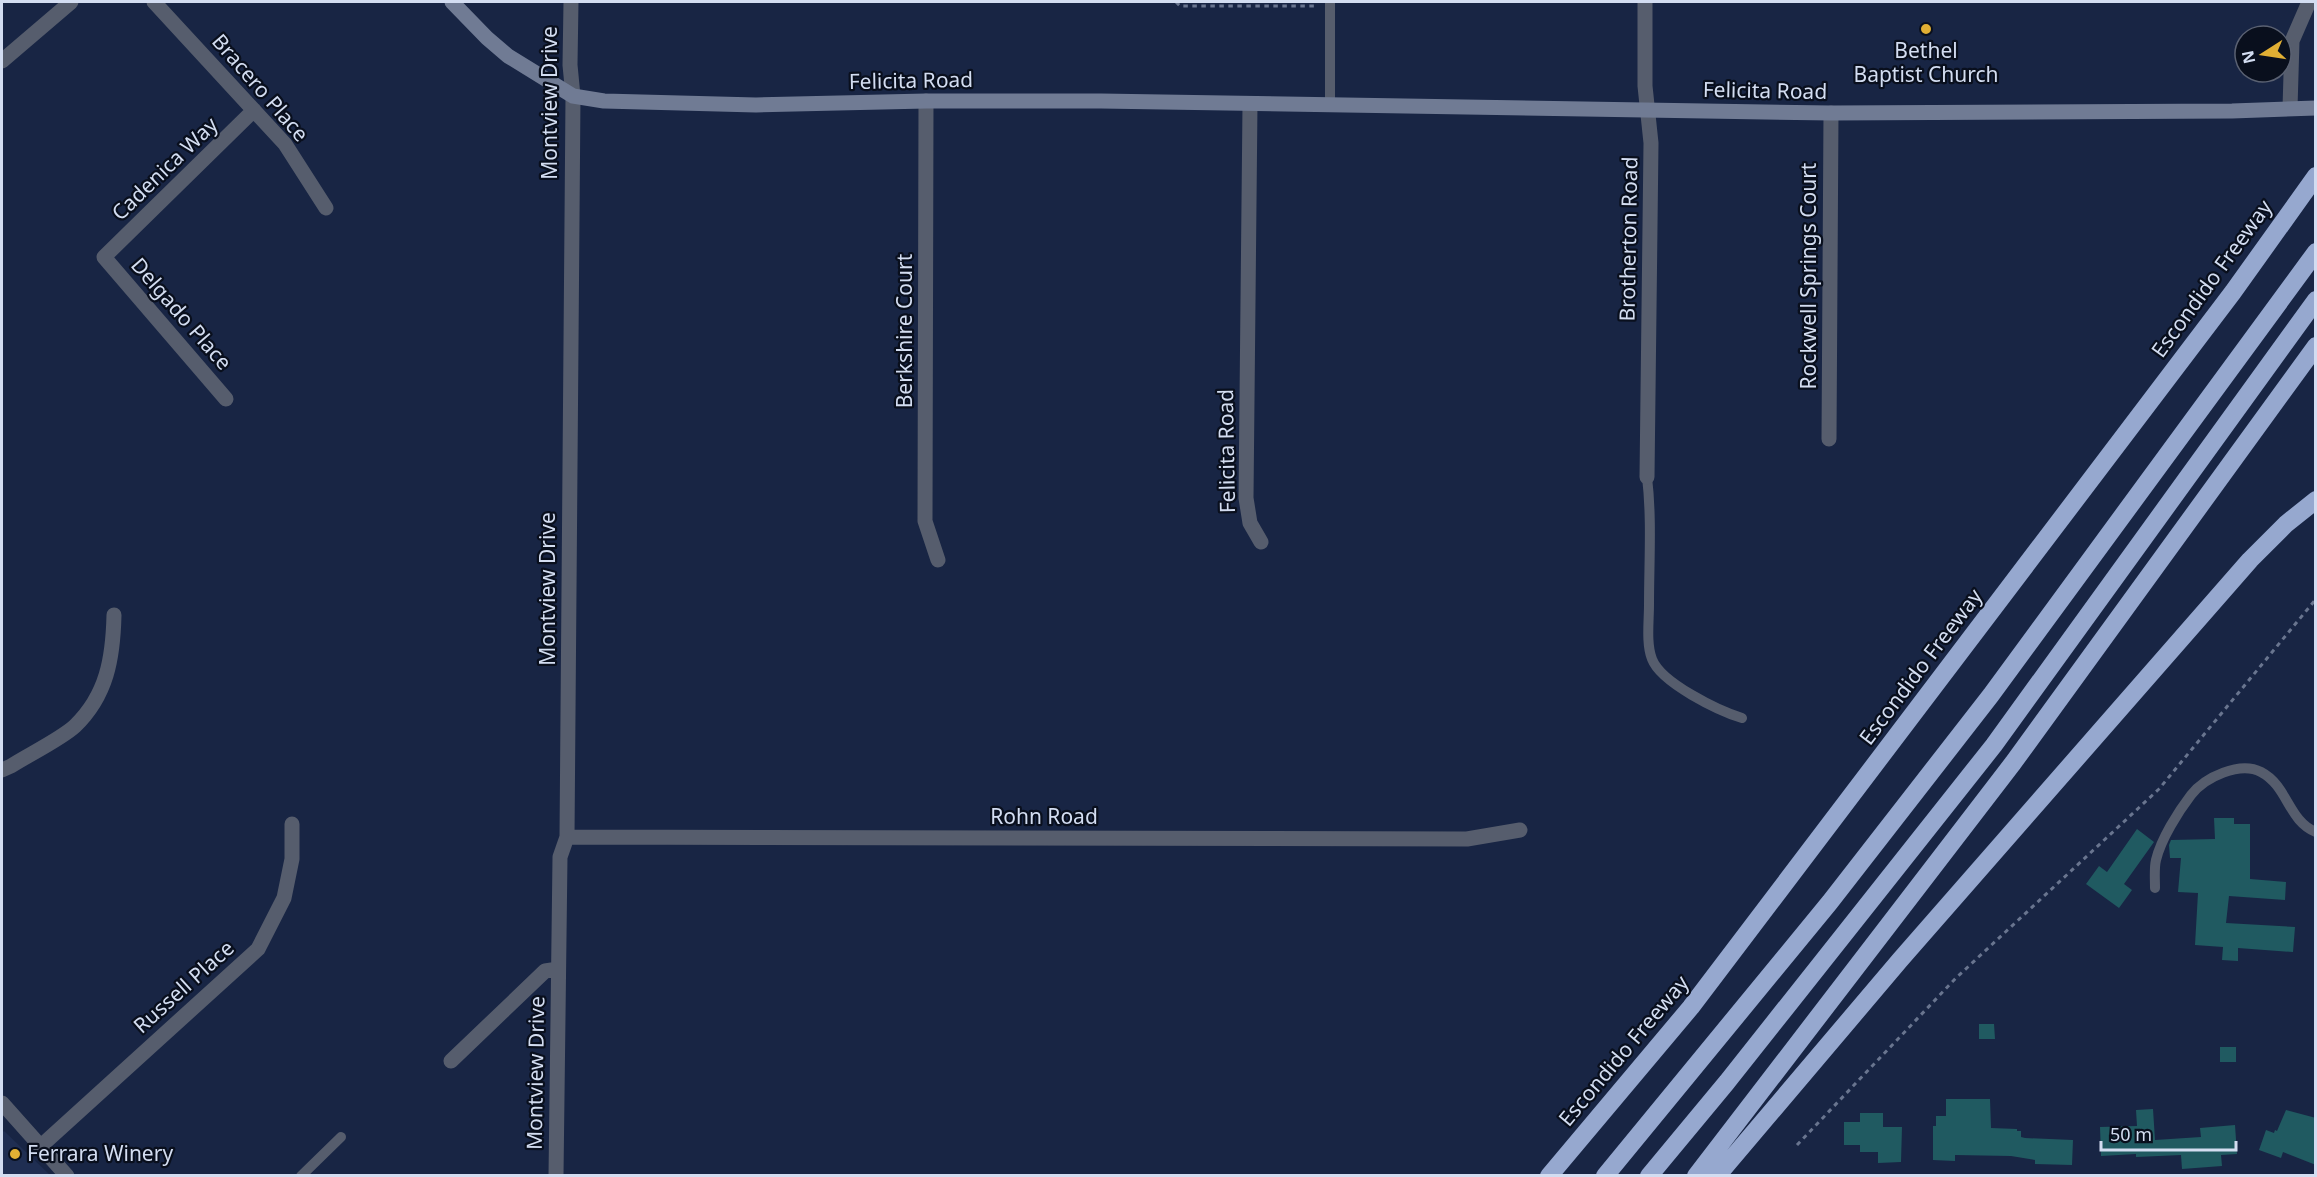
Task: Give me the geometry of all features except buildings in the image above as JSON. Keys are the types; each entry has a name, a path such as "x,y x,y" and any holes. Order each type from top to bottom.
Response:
{"highway":[{"path":"2289,212 2316,164"},
{"name":"Escondido Freeway","path":"1549,1176 1691,1007 2233,291 2316,176"},
{"path":"1605,1176 1830,902 1991,695 2316,252"},
{"path":"1649,1176 1727,1082 1994,745 2316,300"},
{"path":"2259,378 2316,338"},
{"path":"1696,1176 2013,763 2316,346"},
{"path":"1717,1176 1900,960 2250,560 2286,524 2316,500"}],"main road":[{"path":"452,2 508,56 573,96"},
{"name":"Felicita Road","path":"573,96 604,101 745,105 926,101 1831,113 2232,111 2316,108"}],"street":[{"path":"2,61 71,2"},
{"name":"Bracero Place","path":"154,2 285,144 326,208"},
{"name":"Montview Drive","path":"556,1176 560,857 567,837 573,96 570,65 571,2"},
{"name":"Brotherton Road","path":"1645,2 1645,86 1651,143 1647,477"},
{"path":"2290,108 2292,41 2309,2"},
{"name":"Berkshire Court","path":"926,101 925,520 938,560"},
{"name":"Felicita Road","path":"1250,104 1246,498 1250,523 1261,542"},
{"name":"Cadenica Way","path":"104,257 254,110"},
{"name":"Rockwell Springs Court","path":"1829,439 1831,113"},
{"name":"Delgado Place","path":"104,257 226,399"},
{"path":"2,770 74,727 100,694 113,652 114,615"},
{"name":"Russell Place","path":"41,1146 258,949 284,898 292,859 292,824"},
{"name":"Rohn Road","path":"567,837 1467,839 1520,830"},
{"path":"451,1061 545,971 558,969"},
{"path":"2,1103 67,1176"}],"lane":[{"path":"1330,4 1330,106"},
{"path":"1647,477 1650,504 1649,633 1652,660 1662,673 1693,695 1723,712 1742,718"},
{"path":"2154,888 2155,862 2163,840 2192,794 2207,781 2225,772 2242,768 2255,769 2264,773 2283,793 2295,817 2305,828 2316,832"},
{"path":"301,1176 341,1137"}],"path":[{"path":"1176,2 1180,6 1330,4"},
{"path":"1797,1145 1956,978 2159,789 2316,599"}],"shaded area":[{"name":"Ferrara Winery","path":"4,1131 50,1175 2,1175 2,1133"}],"place":[{"name":"Bethel Baptist Church","path":"1926,29"},
{"name":"Ferrara Winery","path":"15,1154"}]}
